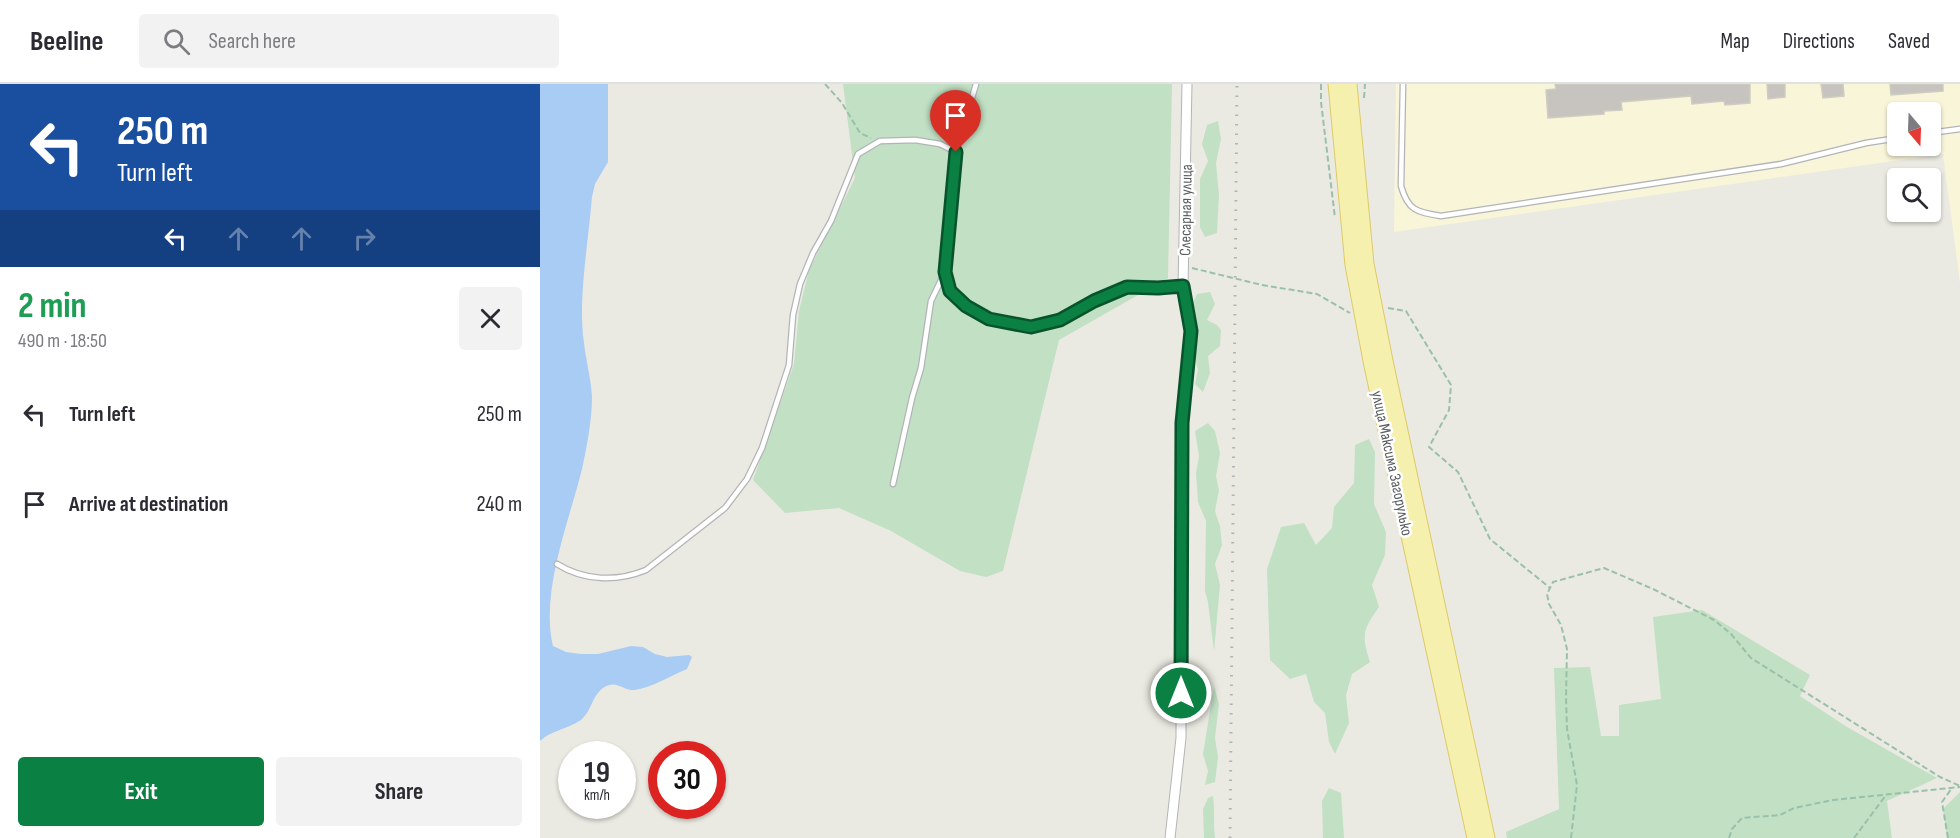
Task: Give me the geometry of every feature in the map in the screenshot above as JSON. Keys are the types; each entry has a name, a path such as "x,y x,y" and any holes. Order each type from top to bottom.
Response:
{"main road":[{"name":"улица Максима Загорулько","path":"1336,84 1353,265 1372,366 1475,838"},
{"name":"улица Максима Загорулько","path":"1349,84 1366,264 1487,838"}],"street":[{"name":"Слесарная улица","path":"1170,838 1181,738 1182,423 1191,331 1183,286 1187,84"}],"lane":[{"path":"976,84 956,152 945,272 950,291 966,306 989,319 1031,327 1060,320 1094,301 1127,287 1183,286"},
{"path":"1403,84 1401,186 1403,194 1406,201 1419,212 1441,216 1781,164 1887,140"},
{"path":"1941,132 1960,129"},
{"path":"557,564 592,578 633,576 646,570 725,508 747,479 762,448 789,365 793,315 800,284 813,253 831,221 858,154 880,141 915,140 940,144 956,152"},
{"path":"893,484 921,368 931,301 945,272"}],"path":[{"path":"825,84 842,103 860,133 880,141"},
{"path":"1184,266 1262,285 1317,294 1350,313"},
{"path":"1385,307 1406,311 1451,385 1449,410 1429,447 1458,472 1490,539 1550,588"},
{"path":"1571,838 1577,785 1567,729 1567,649 1561,625 1549,604 1547,594 1553,582 1604,568 1653,589 1714,620 1731,634 1751,658 1940,777 1960,786"},
{"path":"1729,838 1732,829 1742,818 1780,815 1794,808 1833,800 1960,786"},
{"path":"1948,838 1942,802 1952,788"},
{"path":"1854,838 1886,795"}],"shaded area":[{"path":"1396,84 1960,84 1960,283 1943,154 1941,154 1941,102 1887,102 1887,156 1929,156 1394,232"}],"green space":[{"path":"843,84 1172,84 1168,278 1059,340 1003,571 986,577 960,571 891,531 839,508 785,513 753,480 794,364 799,311 809,270 855,178"},
{"path":"1218,121 1221,139 1216,163 1219,195 1217,233 1205,237 1200,227 1200,179 1208,161 1202,144 1207,125"},
{"path":"1210,292 1215,304 1207,320 1221,330 1220,346 1208,356 1210,373 1203,392 1195,384 1198,370 1194,354 1196,326 1192,305 1197,294"},
{"path":"1208,423 1215,431 1220,453 1216,476 1219,490 1215,511 1220,526 1222,545 1215,564 1220,585 1214,651 1205,591 1206,521 1198,502 1196,473 1199,456 1195,431"},
{"path":"1369,439 1375,452 1374,504 1386,532 1385,555 1372,585 1379,607 1365,633 1365,645 1370,662 1352,674 1346,695 1349,723 1335,754 1329,742 1325,713 1314,702 1306,674 1290,679 1270,660 1267,569 1281,527 1304,523 1316,545 1332,528 1334,507 1354,483 1355,445"},
{"path":"1702,610 1810,675 1800,696 1847,727 1937,778 1887,801 1892,838 1507,838 1506,832 1559,809 1554,668 1590,667 1601,736 1619,736 1619,705 1661,699 1653,617"},
{"path":"1214,686 1219,704 1215,738 1218,757 1215,782 1205,785 1208,771 1203,754"},
{"path":"1329,788 1341,793 1344,838 1323,838 1322,801"},
{"path":"1960,792 1960,838 1947,838 1943,809"},
{"path":"1213,796 1215,838 1204,838 1203,809 1208,798"}],"water":[{"path":"540,84 608,84 608,162 595,184 592,197 582,306 582,329 592,397 591,415 582,469 553,580 550,625 553,646 566,652 598,654 631,646 643,647 655,654 667,657 689,655 692,657 687,669 648,686 635,690 612,684 603,688 581,720 540,741"}],"building":[{"path":"1555,84 1750,84 1750,103 1725,105 1724,101 1692,104 1691,96 1621,102 1622,110 1604,111 1604,114 1548,118 1546,90 1556,89"},
{"path":"1767,84 1785,84 1785,97 1768,99"},
{"path":"1821,84 1843,84 1844,96 1823,98"},
{"path":"1890,84 1943,84 1943,91 1891,95"}],"railway":[{"path":"1230,838 1237,84"}],"route":[{"path":"956,152 945,272 950,291 966,306 989,319 1031,327 1060,320 1094,301 1127,287 1183,286 1191,331 1182,423 1181,693"}]}
